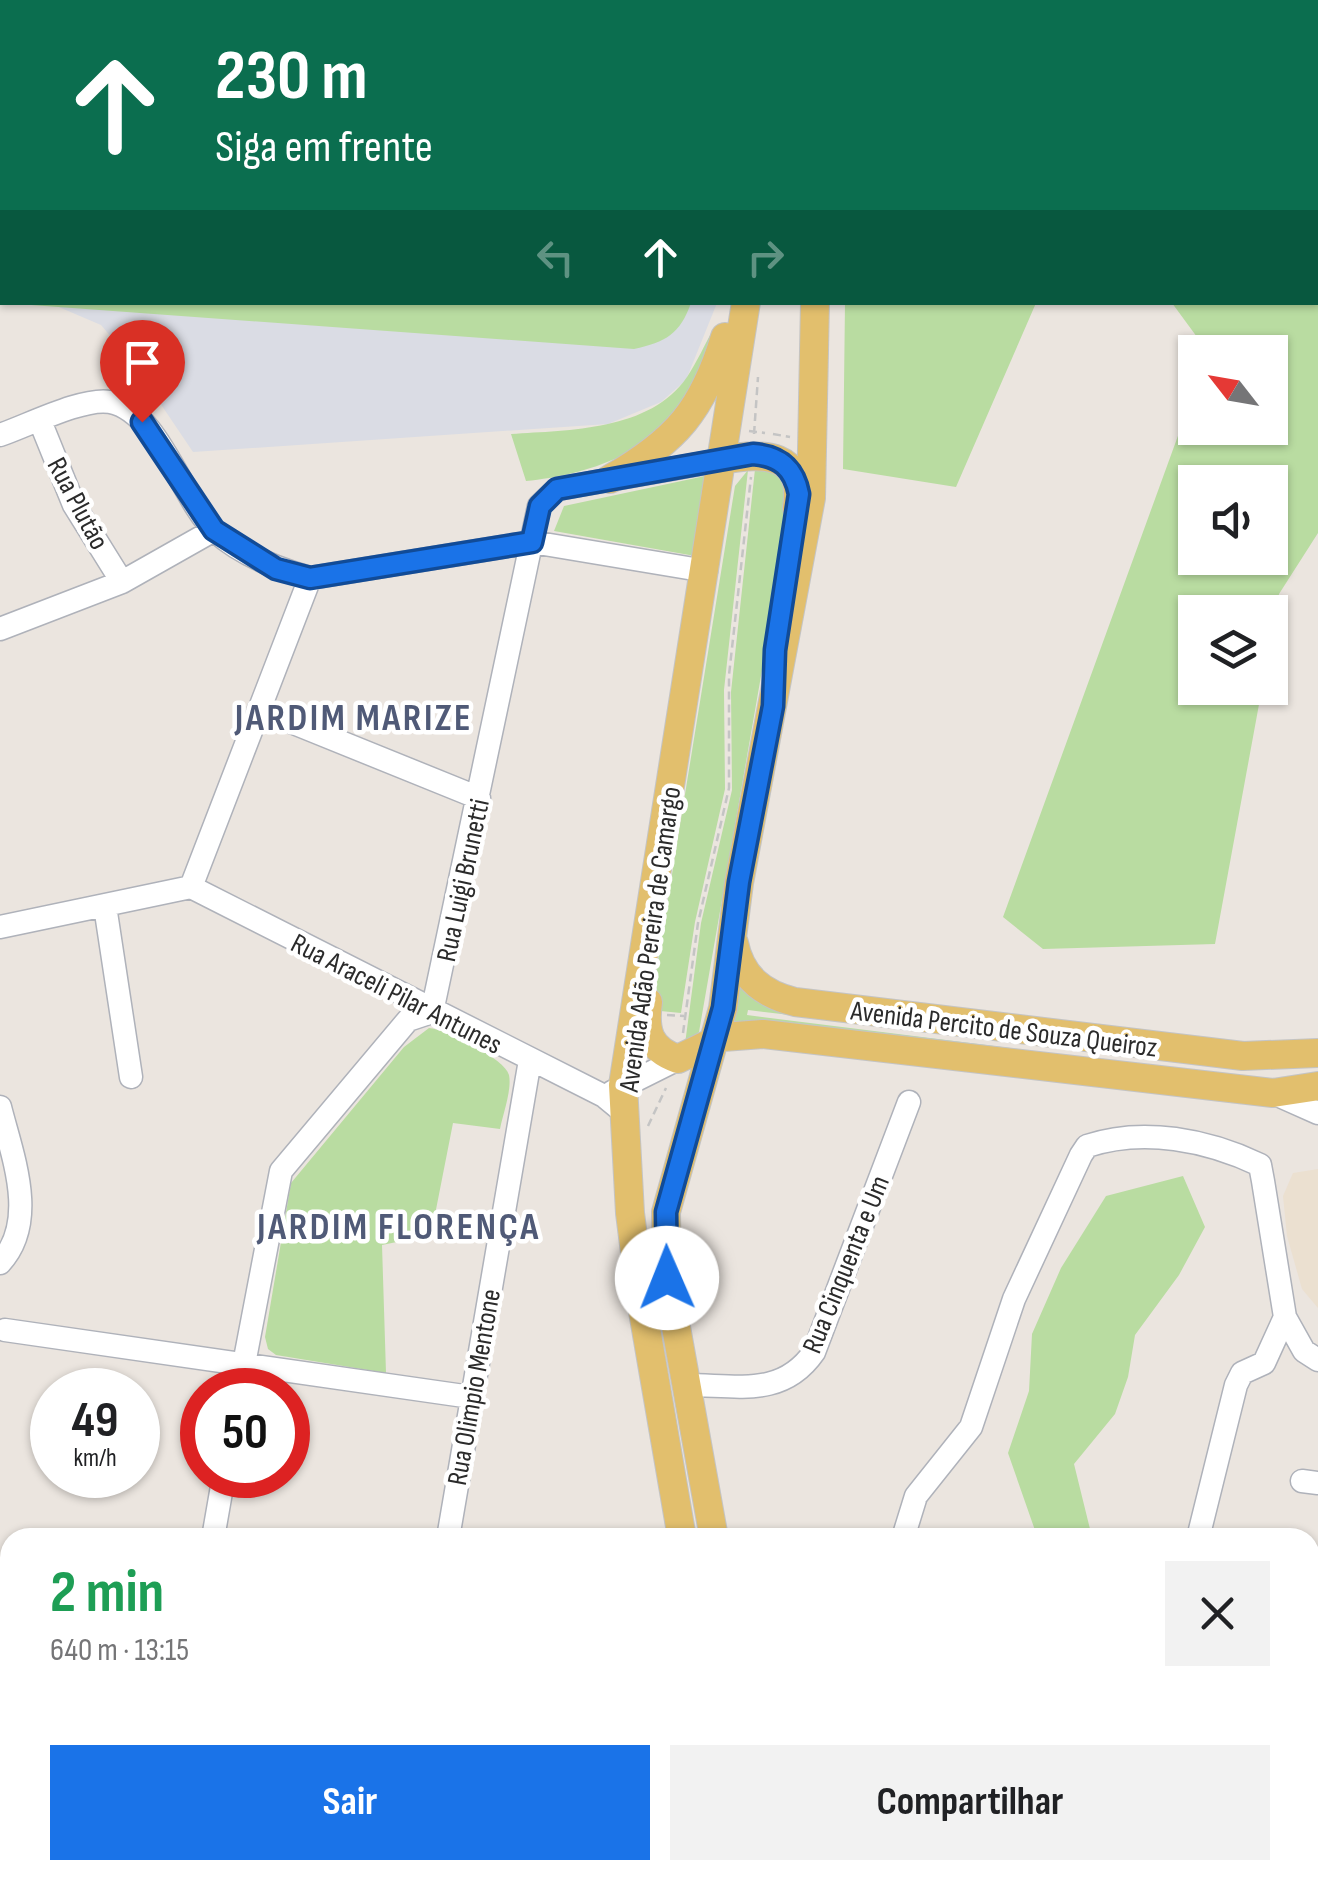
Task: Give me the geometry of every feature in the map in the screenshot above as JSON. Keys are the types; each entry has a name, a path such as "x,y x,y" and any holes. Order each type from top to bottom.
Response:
{"main road":[{"path":"610,479 667,442 700,402 741,305"},
{"name":"Avenida Adão Pereira de Camargo","path":"680,1528 641,1300 630,1213 626,1121 614,1091 706,571 742,305"},
{"path":"712,1528 667,1278 666,1212 723,1008 732,930 811,498 814,305"},
{"path":"716,501 730,473 753,454"},
{"path":"722,460 753,454 782,462 792,471 799,494 775,650 773,706"},
{"path":"699,612 697,701 645,1024 659,1050 678,1059 712,1040"},
{"name":"Avenida Percito de Souza Queiroz","path":"732,930 747,976 762,990 795,1002 1244,1056 1318,1052"},
{"path":"702,1078 726,1050 757,1034"},
{"name":"Avenida Percito de Souza Queiroz","path":"712,1040 757,1034 1272,1093 1318,1086"}],"street":[{"path":"0,435 88,403 111,402 142,422 214,530 276,569 310,578 532,542 706,571"},
{"name":"Rua Plutão","path":"40,422 74,505 122,582"},
{"path":"562,547 541,528 540,506 557,489 722,460"},
{"name":"Rua Luigi Brunetti","path":"432,1012 540,506"},
{"path":"0,629 122,582 214,530"},
{"path":"0,927 191,887 310,578"},
{"path":"258,709 479,798"},
{"name":"Rua Araceli Pilar Antunes","path":"191,887 530,1060 614,1091"},
{"path":"104,906 131,1078"},
{"path":"243,1368 282,1170 408,1020 432,1012"},
{"path":"614,1091 678,1059"},
{"name":"Rua Olimpio Mentone","path":"450,1528 530,1060"},
{"path":"1272,1093 1318,1112"},
{"name":"Rua Cinquenta e Um","path":"686,1386 768,1385 788,1381 802,1368 814,1352 908,1102"},
{"path":"0,1106 22,1199 10,1252 0,1263"},
{"path":"906,1528 916,1496 971,1427 1014,1299 1087,1146 1122,1138 1185,1140 1230,1150 1260,1165 1285,1317 1304,1351 1318,1360"},
{"path":"1200,1528 1236,1385 1242,1373 1264,1363 1285,1317"},
{"path":"5,1330 470,1398"},
{"path":"215,1528 220,1498"}],"path":[{"path":"686,1016 698,923 729,788 729,674 758,374"}],"shaded area":[{"path":"54,305 716,305 686,380 661,402 608,424 193,452 131,360 101,325"},
{"path":"1318,1169 1318,1308 1302,1289 1287,1236 1283,1196 1293,1173"}],"green space":[{"path":"31,305 690,305 670,335 634,349"},
{"path":"845,305 1035,305 956,487 843,469"},
{"path":"1173,305 1318,305 1318,533 1279,595 1178,595 1178,705 1259,705 1215,944 1043,949 1003,917 1178,436 1178,445 1288,445 1288,335 1196,335"},
{"path":"714,328 691,394 660,431 619,457 596,466 526,481 511,434 607,424 652,408 687,377"},
{"path":"755,469 777,469 792,498 699,1032 685,1044 701,923 732,790 731,692"},
{"path":"748,470 724,690 725,789 695,922 681,1013 650,1010 735,486"},
{"path":"705,476 695,556 554,531 564,506"},
{"path":"736,981 1026,1043 748,1010 747,1015 1026,1050 735,1022 731,1021"},
{"path":"429,1028 487,1053 505,1068 509,1088 500,1129 453,1123 431,1235 382,1245 386,1373 276,1355 268,1349 265,1337 291,1183 404,1047"},
{"path":"1183,1176 1205,1227 1179,1275 1135,1335 1128,1377 1115,1414 1074,1464 1090,1528 1034,1528 1008,1453 1029,1391 1032,1334 1061,1268 1106,1196"}],"district":[{"name":"JARDIM MARIZE","path":"354,717"},
{"name":"JARDIM FLORENÇA","path":"399,1226"}],"route":[{"path":"142,422 214,530 276,569 310,578 532,542 540,506 557,489 753,454 768,455 792,471 799,494 775,650 773,706 739,882 723,1008 666,1212 667,1278"}]}
